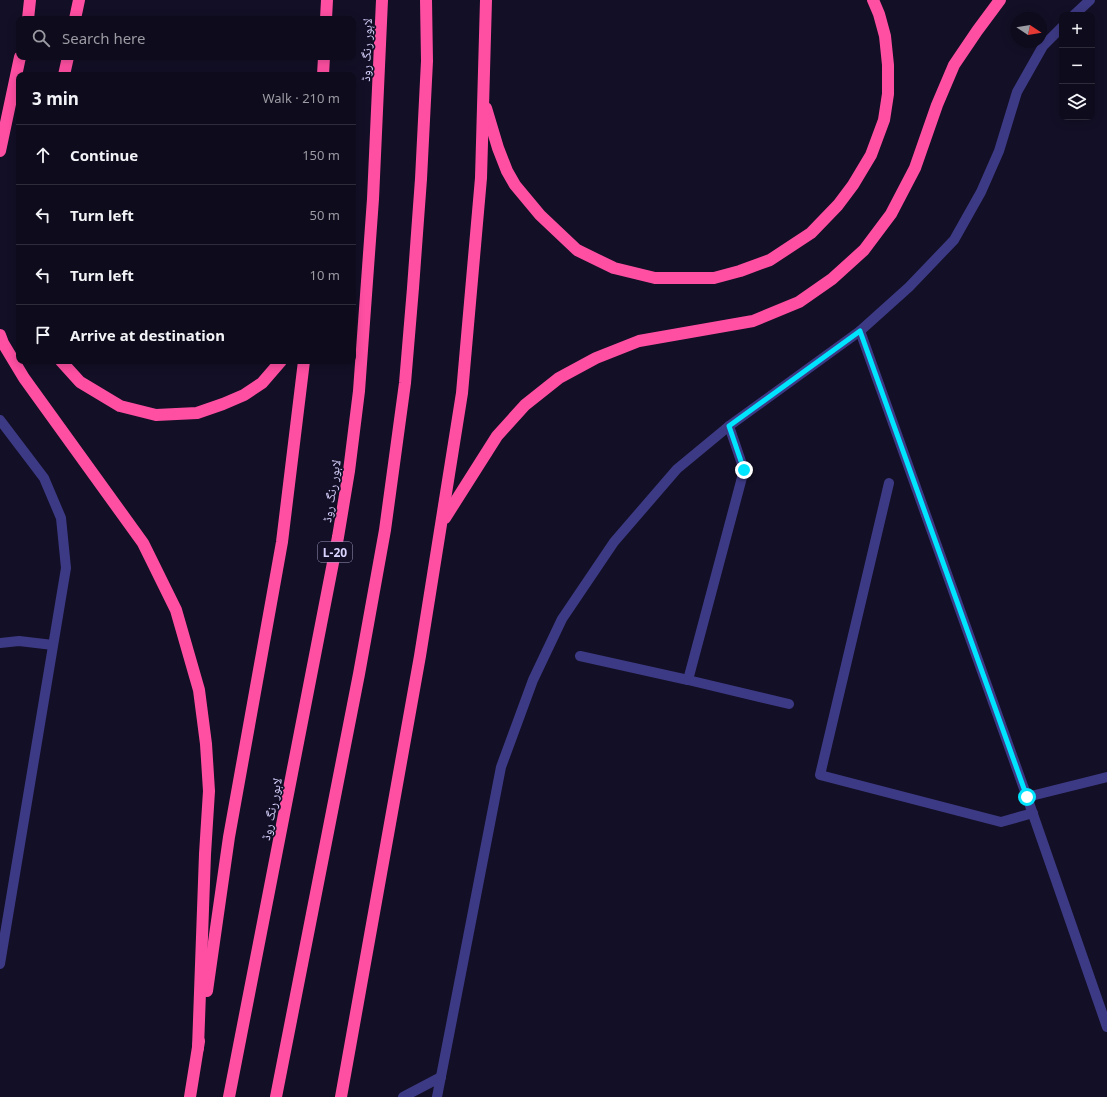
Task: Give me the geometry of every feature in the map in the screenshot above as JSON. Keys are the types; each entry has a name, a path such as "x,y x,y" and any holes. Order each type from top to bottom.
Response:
{"highway":[{"path":"28,16 30,0"},
{"path":"75,16 78,0"},
{"path":"326,16 327,0"},
{"name":"لاہور رنگ روڈ","path":"229,1097 337,544 349,471 358,391 373,199 382,0"},
{"path":"276,1097 359,674 385,530 405,383 413,288 421,179 427,61 426,0"},
{"path":"341,1097 420,656 462,393 481,178 486,0"},
{"path":"483,98 498,148 507,171 515,185 540,215 577,250 614,268 654,278 714,278 740,271 770,260 811,233 838,205 857,179 870,155 884,120 888,94 888,65 885,36 879,14 873,0"},
{"path":"441,523 498,436 525,405 559,378 596,358 639,341 753,321 792,305 799,302 832,278 864,250 891,214 915,168 937,105 954,65 1000,0"},
{"path":"17,72 19,60"},
{"path":"65,72 67,60"},
{"path":"323,72 324,60"},
{"path":"0,151 16,76"},
{"path":"0,335 3,343 24,378 143,543 176,610 199,690 206,744 209,791 205,854 198,1048"},
{"path":"64,364 80,382 120,406 156,415 197,413 223,404 244,395 262,383 278,364"},
{"path":"190,1097 229,837 282,542 304,364"}],"street":[{"path":"1077,12 1090,0"},
{"path":"437,1097 501,767 532,680 562,620 614,542 677,468 729,426 860,331 909,287 954,240 981,192 999,151 1018,92 1043,46 1059,30"},
{"path":"860,331 1033,813 1107,1027"},
{"path":"0,420 44,478 61,518 66,568 0,964"},
{"path":"688,680 744,470 729,426"},
{"path":"889,483 820,775 1001,822 1033,813"},
{"path":"0,643 19,641 53,645"},
{"path":"580,656 789,704"},
{"path":"1027,797 1107,777"},
{"path":"403,1097 441,1077"}],"route":[{"path":"744,470 729,426 860,331 1027,797"}]}
